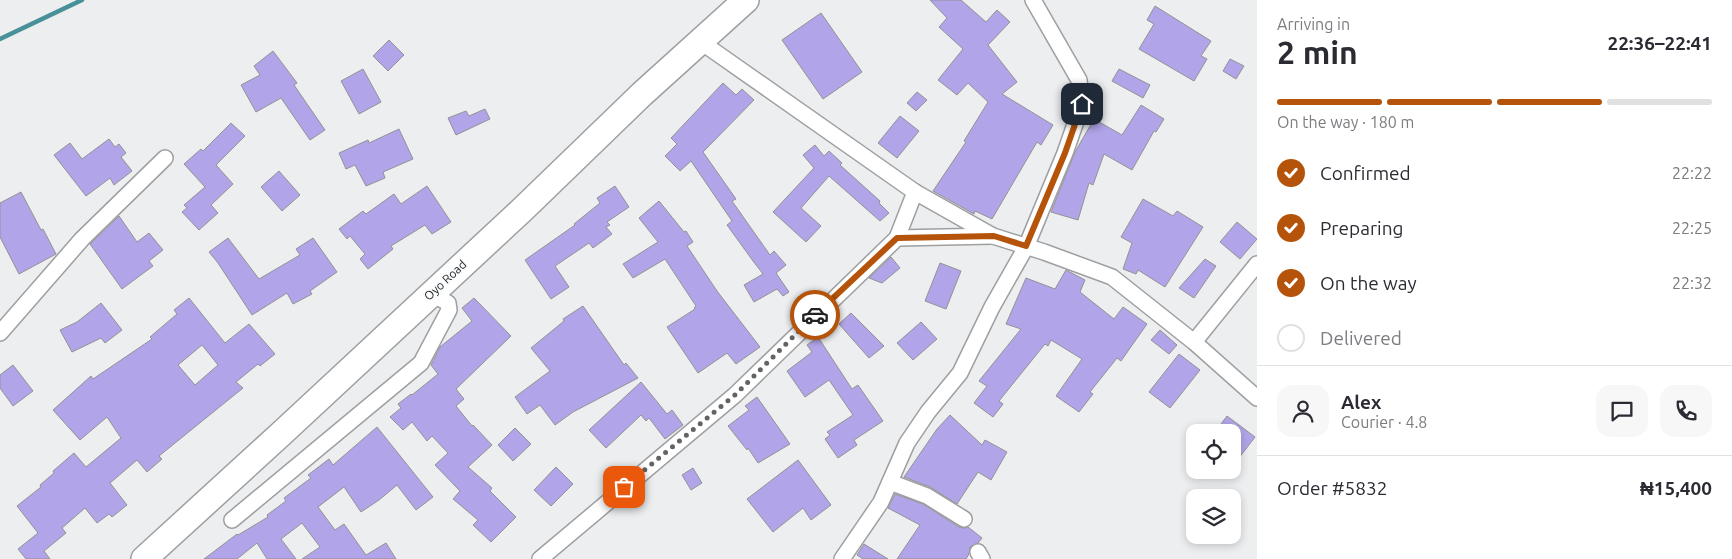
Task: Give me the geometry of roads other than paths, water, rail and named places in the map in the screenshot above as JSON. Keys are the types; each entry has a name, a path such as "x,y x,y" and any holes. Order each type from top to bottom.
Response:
{"highway":[{"name":"Oyo Road","path":"144,559 282,433 642,94 746,0"}],"street":[{"path":"842,559 881,502 907,443 928,412 960,373 992,307 1026,246 1065,153 1082,104 1079,80 1033,0"},
{"path":"701,42 915,192 994,236 1112,277 1194,342 1257,398"},
{"path":"0,333 82,239 165,158"},
{"path":"540,559 735,395 897,238 915,192"},
{"path":"897,238 994,236"},
{"path":"1194,342 1257,264"},
{"path":"232,520 421,363 449,310 448,304 430,293"},
{"path":"890,482 927,496 964,519"}],"waterway":[{"path":"0,39 82,0"}]}
